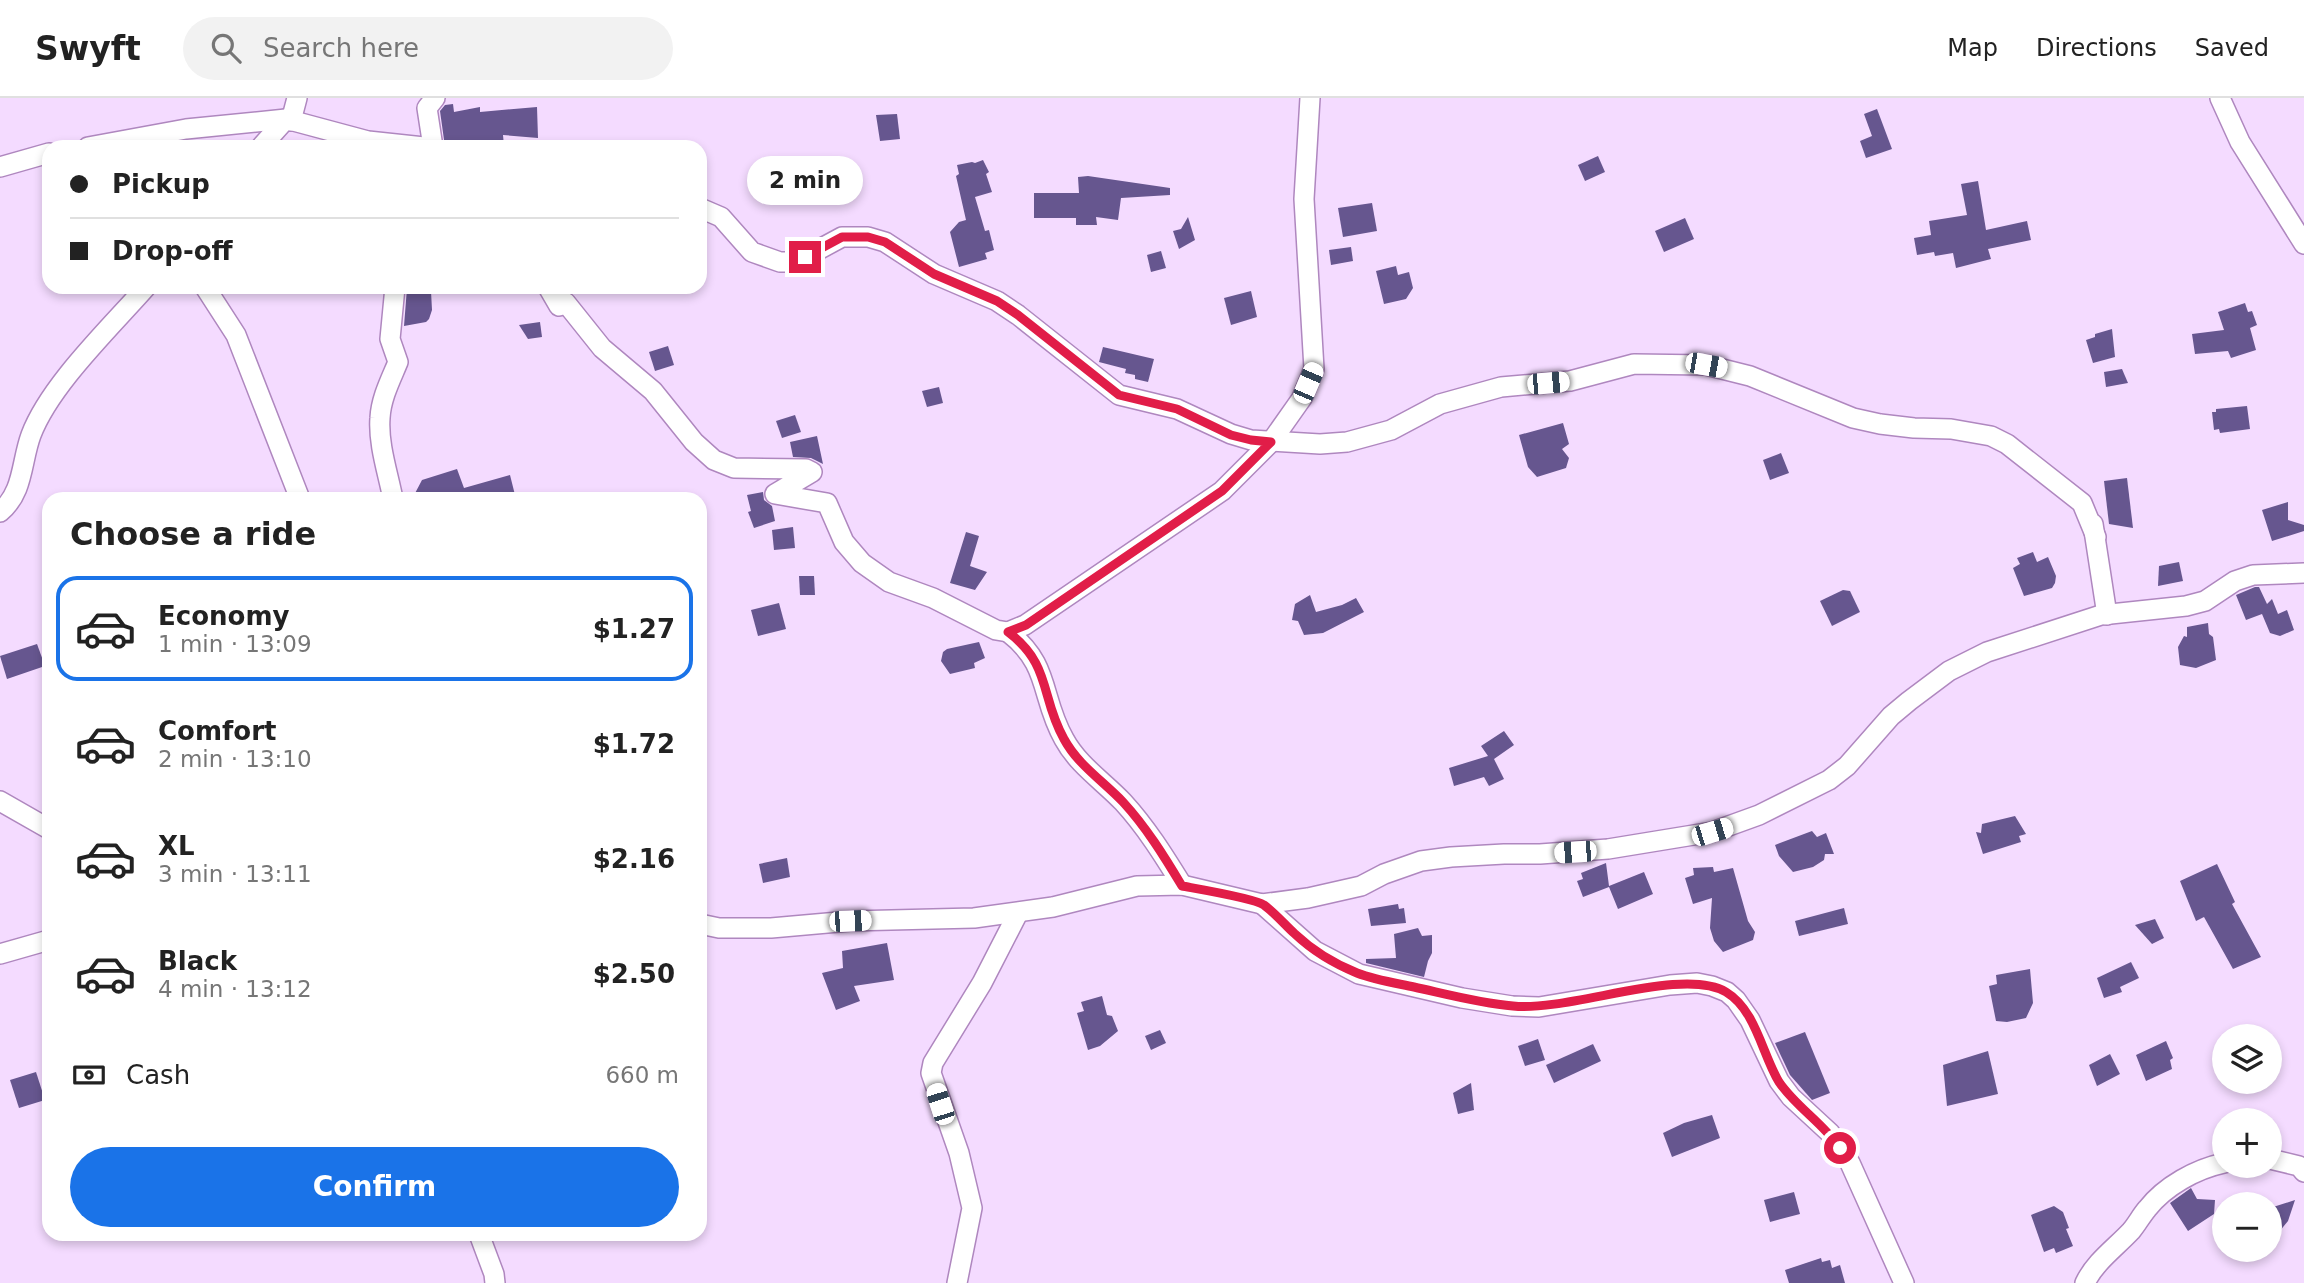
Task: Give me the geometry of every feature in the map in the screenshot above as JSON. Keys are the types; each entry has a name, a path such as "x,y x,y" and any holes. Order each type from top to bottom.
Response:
{"street":[{"path":"268,140 289,120 297,98"},
{"path":"432,140 427,108 436,98"},
{"path":"1008,632 1026,625 1222,491 1271,442 1302,398 1314,369 1304,199 1310,98"},
{"path":"2220,98 2246,152 2304,244"},
{"path":"157,140 216,125 289,120 364,140"},
{"path":"0,167 42,155"},
{"path":"707,211 721,216 752,252 780,262 792,262 805,257 842,237 868,237 885,242 934,274 997,301 1119,395 1177,409 1231,435 1251,440 1347,442 1391,430 1440,404 1501,387 1570,381 1634,363 1706,365 1750,376 1853,418 1903,427 1951,429 1991,436 2007,444 2082,503 2096,537 2107,615"},
{"path":"0,512 14,498 32,433 44,408 62,382 140,294"},
{"path":"210,294 236,335 297,492"},
{"path":"392,492 381,442 380,418 386,391 398,362 390,339 394,294"},
{"path":"552,294 559,306 566,303 602,348 653,391 694,442 714,460 734,468 806,469 811,472 775,494 827,503 844,542 871,570 889,582 933,598 996,630 1008,632 1023,643 1034,656 1050,709 1063,738 1076,758 1143,825 1182,886"},
{"path":"707,925 771,928 850,921 974,918 1018,913 1137,886 1182,886 1262,904 1308,898 1361,886 1384,874 1421,862 1451,857 1608,849 1712,832 1759,815 1829,780 1847,766 1891,716 1949,671 1987,652 2060,627 2107,615 2186,606 2205,601 2235,581 2253,575 2304,573"},
{"path":"0,801 42,825"},
{"path":"1262,904 1315,951 1359,974 1462,998 1512,1006 1539,1007 1670,985 1698,984 1727,992 1750,1020 1779,1081 1791,1097 1830,1133 1850,1163 1904,1283"},
{"path":"957,1283 972,1208 959,1153 931,1073 933,1063 982,983 1018,913"},
{"path":"0,954 42,942"},
{"path":"2282,1162 2299,1166 2304,1172"},
{"path":"2085,1283 2090,1273 2167,1189 2212,1165"},
{"path":"482,1241 495,1283"}],"building":[{"path":"453,104 454,112 480,107 480,112 537,107 538,138 503,135 503,140 444,140 440,111 445,105"},
{"path":"1877,109 1892,149 1866,158 1860,141 1872,136 1864,114"},
{"path":"897,114 900,139 880,141 876,115"},
{"path":"1598,156 1605,172 1585,181 1578,165"},
{"path":"983,160 989,172 986,174 992,192 975,197 994,250 985,253 987,259 959,267 950,232 959,222 966,220 956,176 959,174 957,165"},
{"path":"1088,176 1170,188 1170,195 1121,198 1118,220 1096,217 1097,225 1076,225 1076,218 1034,218 1034,193 1079,193 1078,177"},
{"path":"1978,181 1986,230 2027,221 2031,240 1988,249 1991,259 1956,268 1953,253 1917,255 1914,238 1931,235 1929,221 1967,215 1961,184"},
{"path":"1372,203 1377,231 1343,237 1338,208"},
{"path":"1188,217 1195,240 1179,249 1173,231 1181,229"},
{"path":"1685,218 1694,239 1664,252 1655,231"},
{"path":"1351,247 1353,261 1331,265 1329,250"},
{"path":"1161,251 1166,268 1151,272 1147,255"},
{"path":"1396,266 1398,275 1409,272 1413,288 1406,299 1384,304 1376,271"},
{"path":"1251,291 1257,317 1231,325 1224,298"},
{"path":"407,294 431,294 432,310 429,319 404,326"},
{"path":"2245,303 2248,312 2252,311 2257,325 2250,328 2256,350 2231,358 2228,351 2195,354 2192,334 2224,330 2218,312"},
{"path":"540,322 542,337 528,339 519,325"},
{"path":"2112,329 2115,357 2093,363 2086,340"},
{"path":"668,346 674,365 655,371 649,352"},
{"path":"1103,347 1154,359 1148,382 1135,379 1135,375 1125,373 1126,369 1099,362"},
{"path":"2122,369 2128,383 2106,387 2104,372"},
{"path":"939,387 943,403 927,407 922,391"},
{"path":"2247,406 2250,429 2220,433 2219,429 2214,430 2212,412 2216,412 2216,409"},
{"path":"795,415 801,432 782,438 776,421"},
{"path":"1563,423 1569,444 1562,449 1569,458 1566,468 1537,477 1528,467 1519,435"},
{"path":"817,436 823,464 811,458 793,457 790,442"},
{"path":"1781,453 1789,473 1770,480 1763,460"},
{"path":"457,469 464,488 510,475 514,492 416,492 422,480"},
{"path":"2127,478 2133,528 2109,524 2104,481"},
{"path":"763,492 764,500 772,506 775,521 754,528 748,512 751,511 747,495"},
{"path":"2288,502 2288,520 2304,525 2304,531 2272,541 2262,510"},
{"path":"793,527 795,548 774,550 772,530"},
{"path":"966,532 979,536 970,566 987,572 975,590 950,583"},
{"path":"2033,552 2037,562 2048,557 2056,576 2055,583 2052,588 2024,596 2013,568 2020,564 2017,558"},
{"path":"2179,562 2183,581 2158,586 2159,566"},
{"path":"799,576 814,576 815,595 800,595"},
{"path":"2259,587 2267,604 2272,599 2278,614 2287,610 2294,630 2280,636 2270,633 2262,614 2246,620 2236,595"},
{"path":"1843,590 1850,591 1860,612 1832,626 1820,601"},
{"path":"1310,595 1316,612 1356,598 1364,612 1323,633 1304,635 1298,621 1292,620 1295,604"},
{"path":"779,603 786,629 758,636 751,610"},
{"path":"2208,623 2216,660 2196,668 2180,665 2178,647 2184,636 2187,637 2187,627"},
{"path":"979,642 985,658 974,663 975,668 950,674 941,661 943,652"},
{"path":"37,644 42,667 7,679 0,656"},
{"path":"1504,731 1514,745 1494,759 1504,779 1489,786 1484,777 1454,786 1449,768 1488,756 1481,746"},
{"path":"2015,816 2026,834 2019,836 2021,842 1983,854 1976,832 1981,833 1982,824"},
{"path":"1812,831 1817,837 1826,833 1834,854 1825,854 1824,860 1813,867 1793,872 1779,856 1775,845"},
{"path":"787,858 790,877 763,883 759,864"},
{"path":"1606,863 1609,886 1644,872 1653,894 1618,909 1609,887 1583,897 1577,881 1583,879 1581,873"},
{"path":"2217,864 2235,902 2232,904 2261,957 2233,969 2204,917 2196,921 2180,881"},
{"path":"1713,867 1714,872 1733,868 1748,921 1755,932 1753,940 1723,952 1714,941 1710,928 1712,898 1693,904 1685,878 1694,875 1693,868"},
{"path":"1398,904 1399,909 1404,908 1406,923 1371,926 1368,909"},
{"path":"1844,908 1848,924 1799,936 1795,921"},
{"path":"2155,919 2164,938 2152,944 2135,925"},
{"path":"1418,928 1422,936 1432,935 1432,953 1424,977 1366,963 1366,959 1396,958 1394,934"},
{"path":"887,943 894,980 854,986 860,1001 836,1010 822,973 843,968 842,951"},
{"path":"2131,962 2139,978 2120,987 2122,992 2104,998 2097,978"},
{"path":"2030,969 2033,1003 2026,1018 1996,1021 1989,986 1997,984 1996,975"},
{"path":"1102,996 1107,1015 1112,1016 1118,1031 1100,1046 1088,1050 1077,1013 1084,1011 1081,1002"},
{"path":"1160,1030 1166,1043 1151,1050 1145,1036"},
{"path":"1805,1032 1830,1093 1812,1100 1790,1075 1775,1043"},
{"path":"1538,1039 1545,1060 1525,1066 1518,1046"},
{"path":"2166,1041 2173,1058 2170,1060 2172,1069 2146,1081 2136,1055"},
{"path":"1593,1044 1601,1061 1554,1083 1546,1065"},
{"path":"1988,1051 1998,1094 1947,1106 1943,1065"},
{"path":"2110,1054 2120,1074 2097,1086 2089,1065"},
{"path":"36,1072 42,1101 19,1108 10,1080"},
{"path":"1471,1083 1474,1110 1458,1114 1453,1093"},
{"path":"1712,1115 1720,1138 1672,1157 1663,1133 1684,1123"},
{"path":"2191,1188 2197,1199 2212,1200 2212,1215 2188,1231 2170,1203"},
{"path":"1794,1192 1800,1214 1770,1222 1764,1200"},
{"path":"2295,1200 2288,1221 2282,1228 2282,1204"},
{"path":"2054,1206 2063,1212 2073,1246 2056,1253 2054,1248 2044,1252 2031,1215"},
{"path":"1821,1258 1822,1262 1830,1260 1832,1268 1840,1265 1845,1283 1789,1283 1785,1270"}],"route":[{"path":"805,257 842,237 868,237 885,242 954,285 997,301 1119,395 1177,409 1231,435 1271,442 1222,491 1026,625 1008,632 1034,656 1050,709 1063,738 1076,758 1143,825 1182,886 1262,904 1315,951 1359,974 1462,998 1512,1006 1539,1007 1670,985 1712,986 1727,992 1736,1000 1750,1020 1779,1081 1791,1097 1830,1133 1840,1148"}]}
